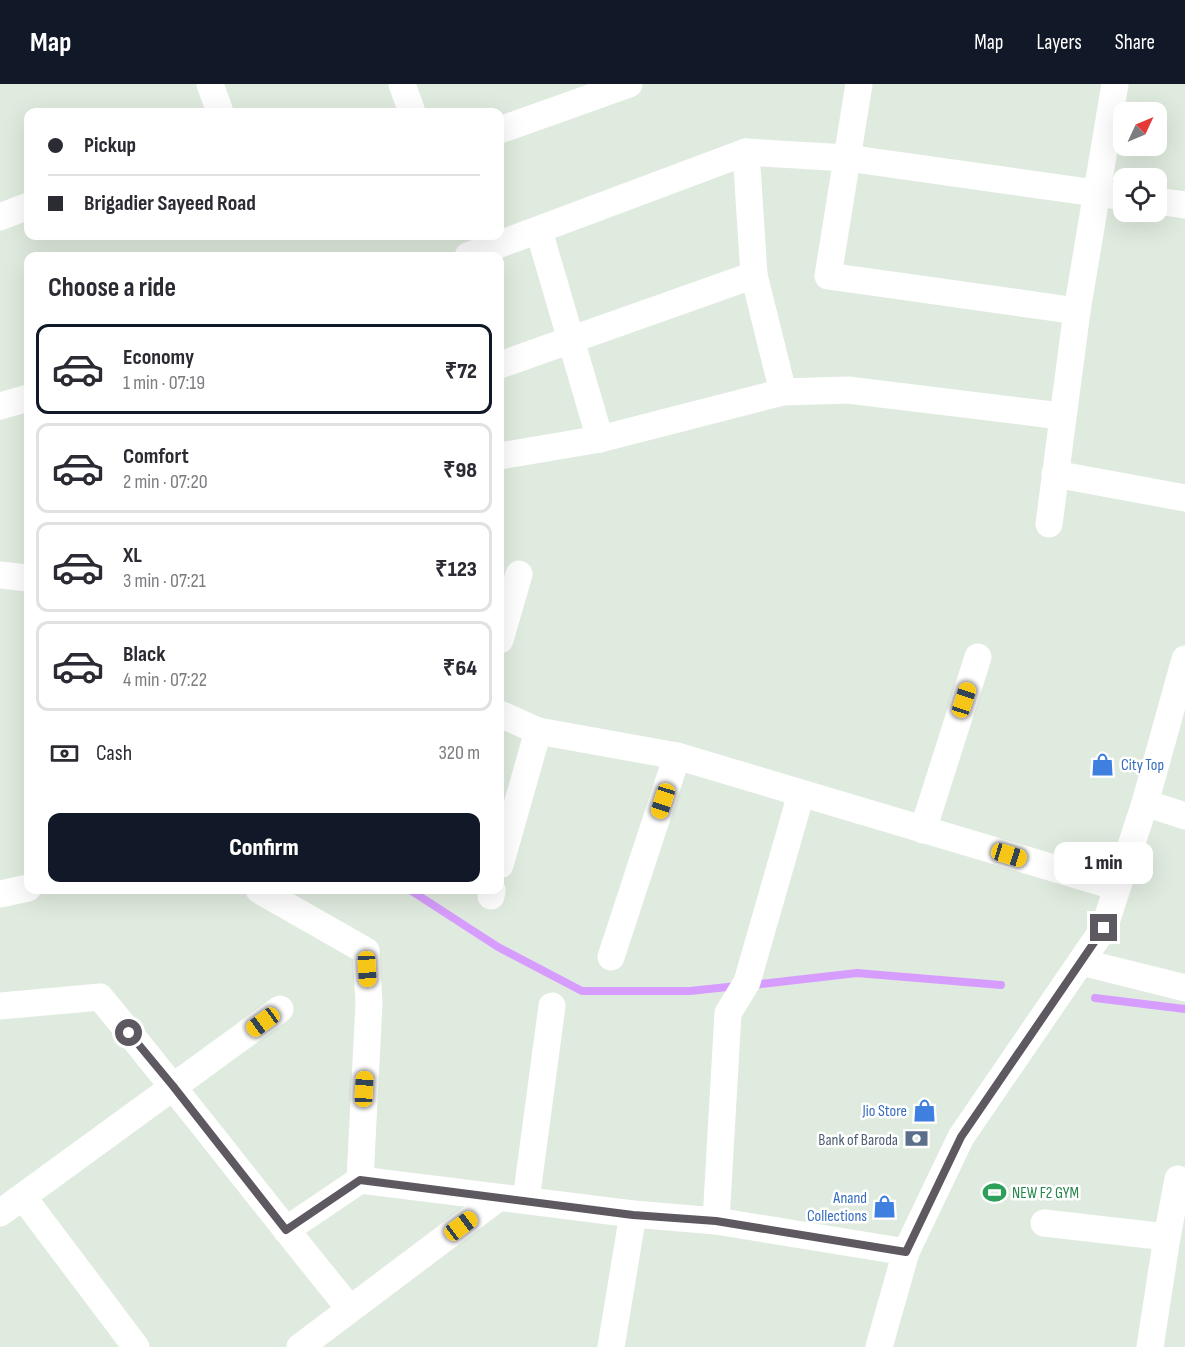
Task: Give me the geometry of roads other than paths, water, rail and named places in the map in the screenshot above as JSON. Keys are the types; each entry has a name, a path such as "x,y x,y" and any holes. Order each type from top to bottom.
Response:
{"street":[{"path":"210,84 219,108"},
{"path":"402,84 411,108"},
{"path":"504,129 629,84"},
{"path":"859,84 828,276 1077,311"},
{"path":"1049,524 1077,311 1111,195 1115,84"},
{"path":"746,152 754,275 783,392"},
{"path":"479,252 746,152 847,158 1111,195"},
{"path":"1167,203 1185,206"},
{"path":"0,217 24,208"},
{"path":"539,231 600,439"},
{"path":"504,364 754,275"},
{"path":"504,455 600,439 783,392 848,390 1062,416"},
{"path":"0,406 24,399"},
{"path":"1055,474 1185,498"},
{"path":"0,574 24,577"},
{"path":"504,626 519,574"},
{"path":"922,830 978,657"},
{"path":"879,1347 906,1252 961,1137 1104,928 1145,803 1185,659"},
{"path":"504,716 538,731 677,756 1117,887"},
{"path":"504,851 538,731"},
{"path":"611,957 677,756"},
{"path":"716,1221 728,1013 747,982 801,794"},
{"path":"1145,803 1185,816"},
{"path":"0,894 24,889"},
{"path":"266,894 366,951 369,1003 360,1180"},
{"path":"1081,962 1185,988"},
{"path":"0,1006 100,997 350,1309"},
{"path":"526,1200 552,1005"},
{"path":"0,1213 280,1009"},
{"path":"1150,1347 1178,1179"},
{"path":"286,1230 360,1180 633,1215 716,1221 906,1252"},
{"path":"23,1197 136,1347"},
{"path":"300,1347 498,1198"},
{"path":"611,1347 633,1215"},
{"path":"1044,1223 1167,1237"}],"waterway":[{"path":"416,894 498,947 582,991 690,991 737,986"},
{"path":"752,985 857,973 1001,985"},
{"path":"1095,998 1185,1009"}],"place":[{"name":"City Top","path":"1103,764"},
{"name":"Jio Store","path":"925,1110"},
{"name":"Bank of Baroda","path":"916,1139"},
{"name":"NEW F2 GYM","path":"994,1192"},
{"name":"Anand Collections","path":"885,1206"}]}
